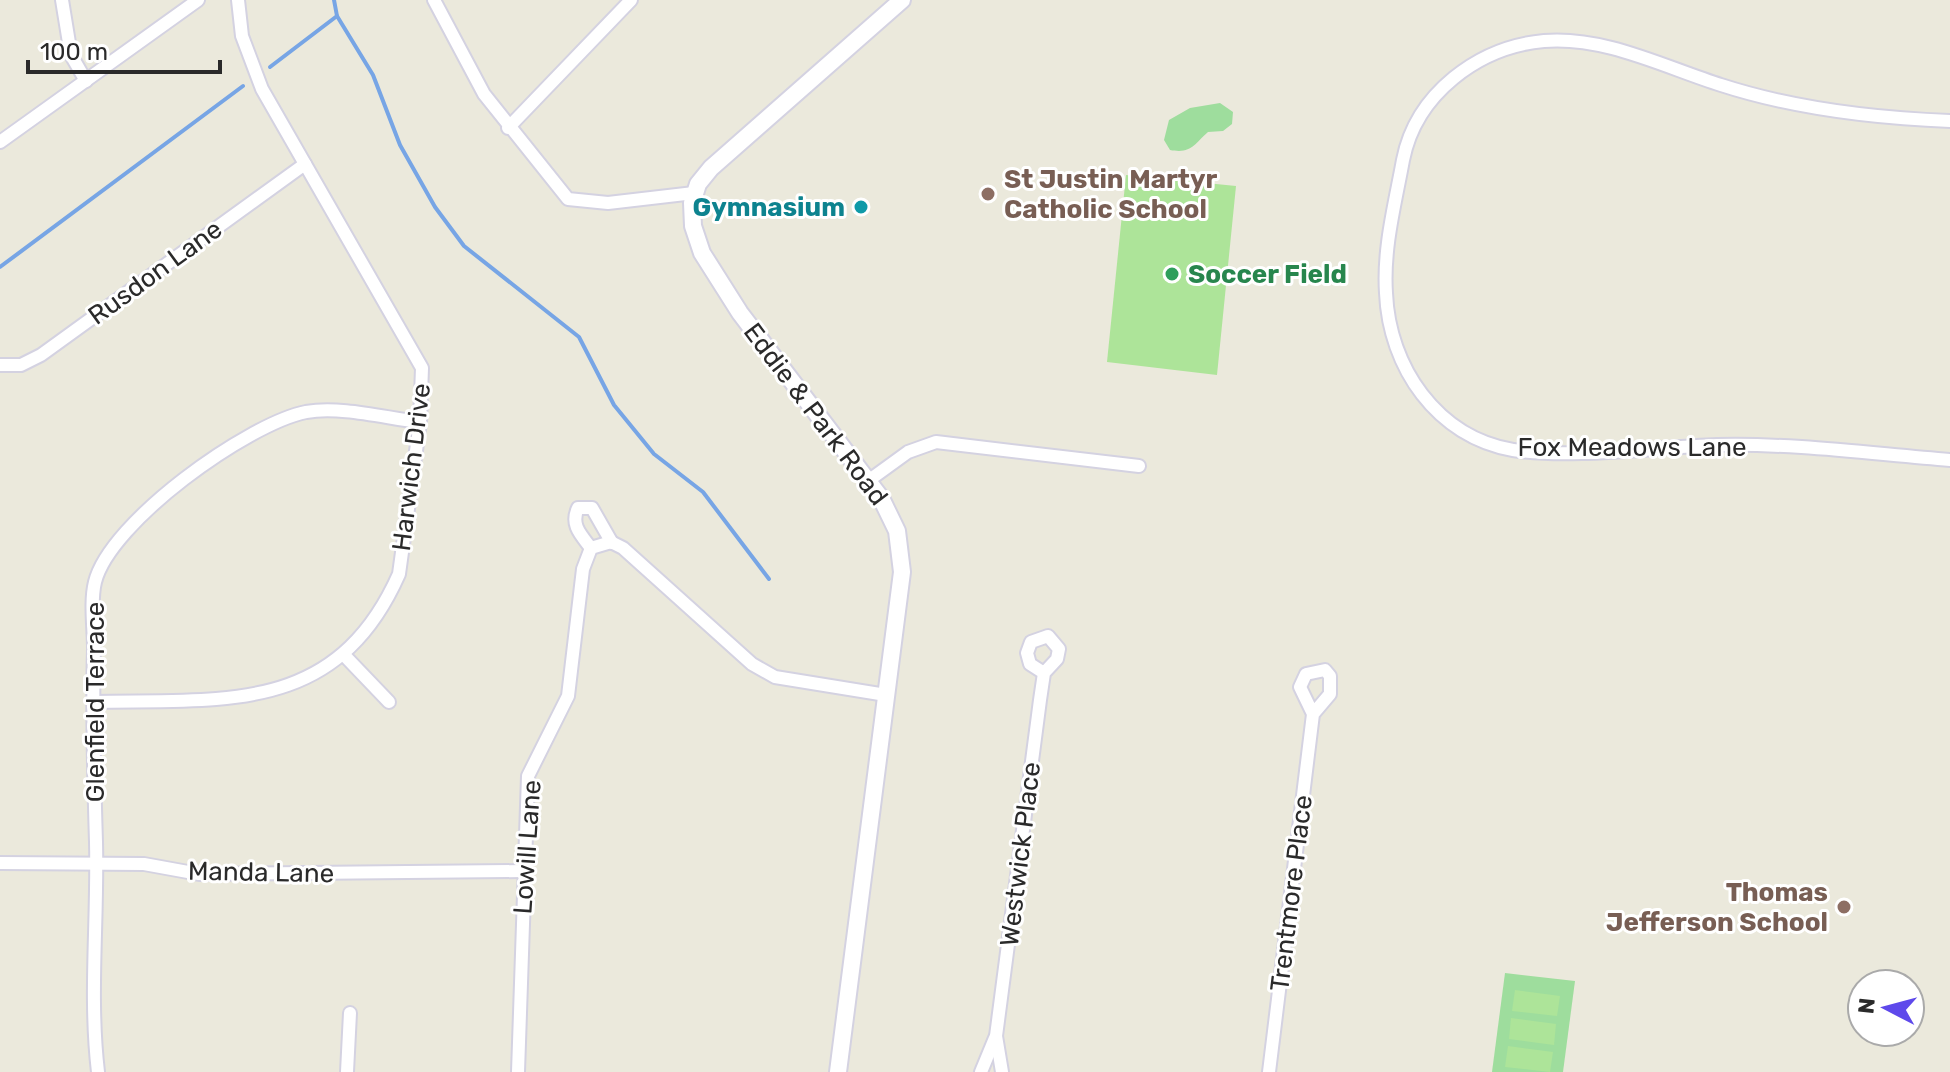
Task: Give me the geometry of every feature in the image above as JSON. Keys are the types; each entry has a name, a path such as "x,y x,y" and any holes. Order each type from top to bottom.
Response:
{"street":[{"path":"62,0 71,55 86,81"},
{"path":"0,142 198,0"},
{"name":"Harwich Drive","path":"93,702 237,698 261,694 314,674 344,655 388,597 399,574 420,422 422,368 418,355 258,79 242,36 238,0"},
{"path":"434,0 484,94 508,128 568,199 608,203 694,193 703,176 724,156 902,0"},
{"path":"508,128 631,0"},
{"name":"Fox Meadows Lane","path":"1950,121 1878,118 1821,110 1722,86 1638,55 1586,44 1544,41 1497,51 1454,75 1428,106 1407,142 1388,238 1385,293 1391,330 1407,373 1428,406 1455,427 1489,444 1543,452 1723,445 1950,460"},
{"name":"Rusdon Lane","path":"0,365 21,365 41,355 305,164"},
{"name":"Eddie & Park Road","path":"694,193 691,213 696,238 717,279 868,481 897,531 902,559 838,1072"},
{"name":"Glenfield Terrace","path":"98,1072 94,1037 95,584 115,544 147,510 211,461 278,419 321,411 420,422"},
{"path":"868,481 900,457 936,442 1139,466"},
{"path":"612,543 591,548 574,520 578,508 592,508 612,543 623,548 752,664 775,677 886,695"},
{"name":"Lowill Lane","path":"518,1072 528,776 568,696 583,569 591,548"},
{"path":"344,655 389,702"},
{"name":"Westwick Place","path":"981,1072 996,1036 1044,673"},
{"name":"Trentmore Place","path":"1269,1072 1313,714"},
{"name":"Manda Lane","path":"0,863 144,864 199,874 523,871"},
{"path":"347,1072 350,1013"},
{"name":"Westwick Place","path":"996,1036 1002,1072"}],"green space":[{"path":"1220,103 1233,112 1232,124 1223,131 1208,132 1188,149 1170,150 1164,140 1169,120 1190,108"},
{"name":"Soccer Field","path":"1126,175 1236,186 1217,375 1107,362"},
{"path":"1505,973 1575,981 1563,1072 1492,1072"},
{"path":"1515,990 1560,996 1557,1016 1512,1011"},
{"path":"1511,1018 1556,1024 1554,1045 1509,1039"},
{"path":"1508,1046 1553,1052 1550,1072 1505,1067"}],"waterway":[{"path":"334,0 337,16 373,75 400,145 435,207 464,246 579,337 614,405 654,454 703,492 769,579"},
{"path":"270,67 337,16"},
{"path":"0,267 243,86"}],"place":[{"name":"St Justin Martyr Catholic School","path":"988,194"},
{"name":"Gymnasium","path":"861,207"},
{"name":"Soccer Field","path":"1172,274"},
{"name":"Thomas Jefferson School","path":"1844,907"}]}
